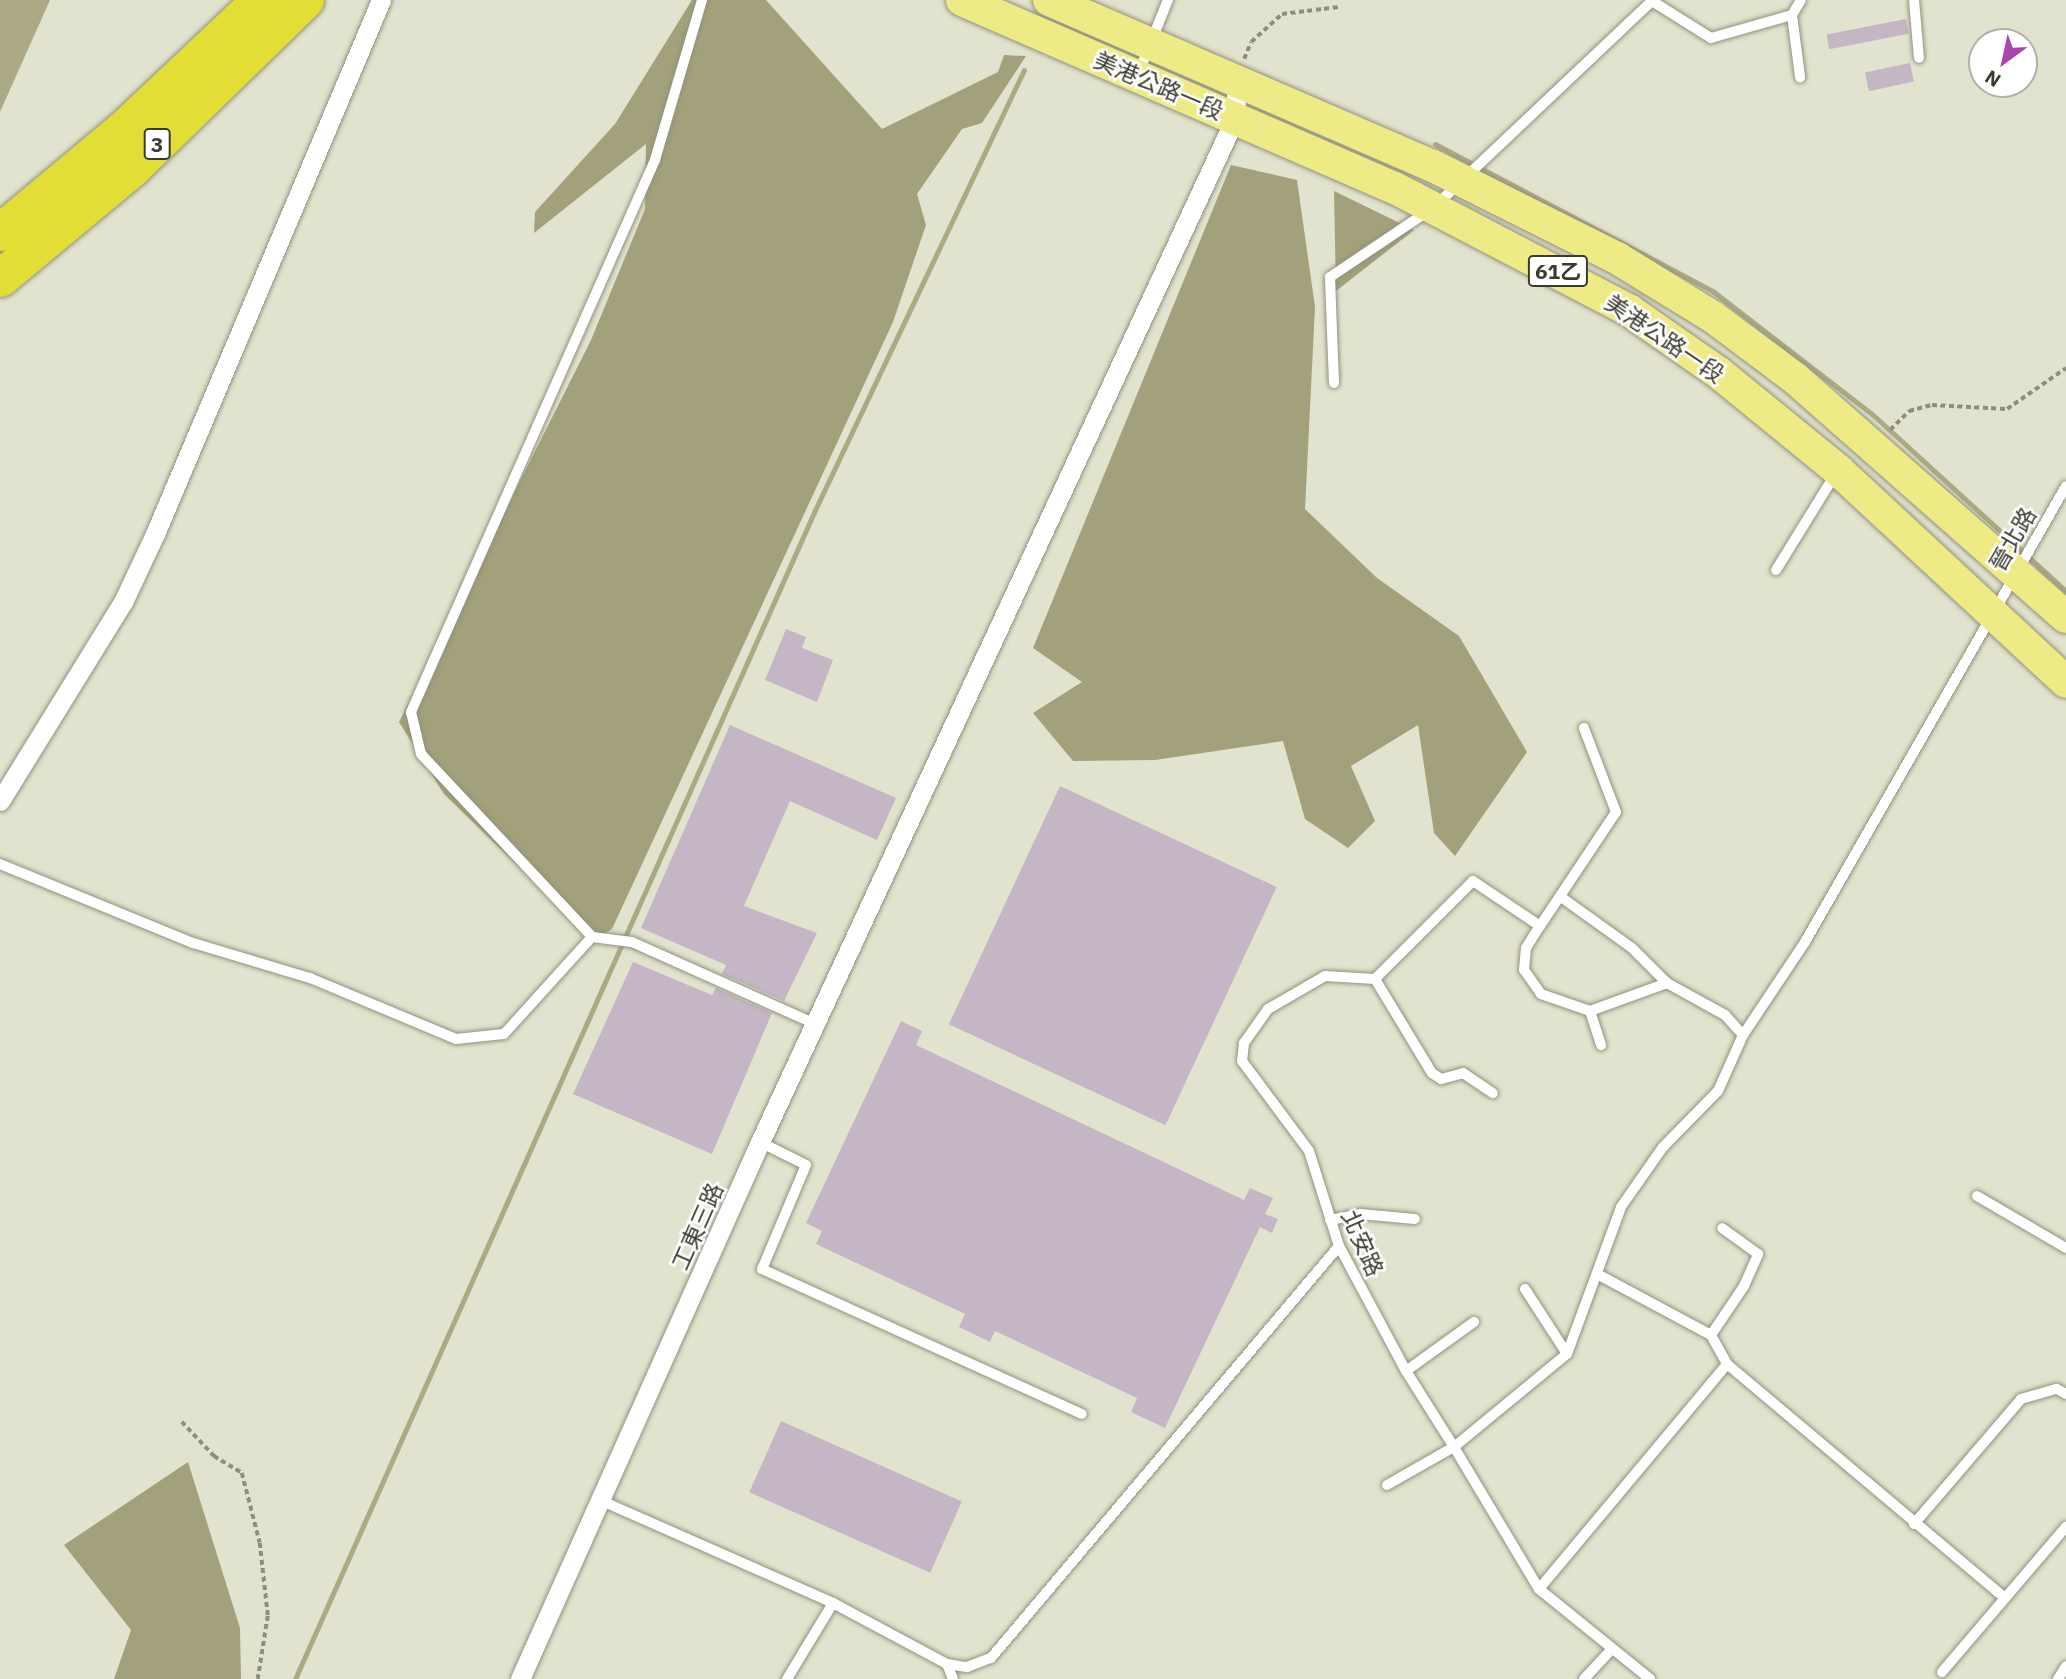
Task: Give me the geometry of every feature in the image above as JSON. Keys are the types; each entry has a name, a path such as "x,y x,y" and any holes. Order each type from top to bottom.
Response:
{"highway":[{"name":"3","path":"0,232 121,131 260,0"},
{"name":"3","path":"0,278 133,167 305,0"}],"main road":[{"name":"美港公路一段","path":"962,0 1434,207 1630,311 1719,373 1838,470 1995,613 2066,682"},
{"name":"美港公路一段","path":"1049,0 1237,79 1464,181 1617,258 1713,317 1877,445 2016,568 2066,617"}],"street":[{"path":"0,801 123,602 150,546 381,0"},
{"path":"1235,118 1237,79"},
{"name":"工東三路","path":"520,1679 760,1143 1235,118"}],"lane":[{"path":"702,0 655,160 411,712 421,754 592,937 632,942 815,1024"},
{"path":"1138,75 1168,0"},
{"path":"1800,77 1792,15 1801,0"},
{"path":"1914,0 1919,58"},
{"path":"1334,383 1331,277 1434,207 1652,1 1711,38 1792,15"},
{"path":"1776,570 1838,470"},
{"name":"晉北路","path":"1567,1354 1600,1275 1621,1207 1663,1147 1718,1091 1743,1035 1805,942 1995,613 2016,568 2066,486"},
{"path":"1584,728 1616,812 1526,948 1524,970 1541,994 1590,1011 1667,983"},
{"path":"0,864 192,943 310,978 456,1039 504,1034 592,937"},
{"path":"1493,1093 1463,1073 1441,1079 1432,1073 1375,979 1473,881 1541,926"},
{"path":"1561,897 1632,948 1667,983 1725,1015 1743,1035"},
{"name":"北安路","path":"1375,979 1325,976 1268,1009 1244,1043 1242,1061 1309,1151 1339,1246 1406,1371 1539,1589 1610,1651 1650,1679"},
{"path":"1590,1011 1601,1045"},
{"path":"760,1143 806,1165 762,1269 1083,1415"},
{"path":"1977,1196 2066,1248"},
{"path":"1331,1220 1360,1214 1415,1219"},
{"path":"1711,1335 1758,1254 1722,1228"},
{"path":"602,1501 834,1603 947,1664 967,1667 991,1658 1339,1246"},
{"path":"1600,1275 1711,1335 1727,1364 2004,1597"},
{"path":"1387,1485 1454,1447 1567,1354 1525,1289"},
{"path":"1406,1371 1474,1322"},
{"path":"1539,1589 1727,1364"},
{"path":"1914,1524 2021,1399 2057,1389 2066,1394"},
{"path":"1942,1672 2066,1527"},
{"path":"787,1679 834,1603"},
{"path":"1584,1679 1610,1651"},
{"path":"947,1664 953,1679"},
{"path":"2057,1679 2066,1666"}],"path":[{"path":"1237,79 1251,42 1282,14 1339,7"},
{"path":"1877,445 1909,411 1932,405 2007,409 2066,368"},
{"path":"182,1422 214,1456 242,1473 260,1543 268,1616 258,1679"}],"shaded area":[{"path":"0,0 50,0 0,112"},
{"path":"692,0 766,0 882,129 998,72 1004,55 1026,56 982,123 962,129 917,194 926,225 893,322 612,929 594,940 444,794 399,722 591,340 645,209 646,144 534,233 535,212 615,124"},
{"path":"1231,165 1297,180 1315,307 1305,509 1377,578 1459,636 1527,752 1455,856 1434,833 1418,725 1351,766 1375,821 1348,848 1305,819 1283,741 1155,760 1073,761 1033,713 1082,682 1033,648"},
{"path":"1334,191 1414,230 1336,291"},
{"path":"188,1462 240,1628 241,1679 114,1679 131,1630 64,1545"}],"building":[{"path":"1906,19 1909,34 1829,49 1826,34"},
{"path":"1910,63 1914,82 1869,91 1865,73"},
{"path":"786,629 806,637 802,648 833,660 817,702 765,680"},
{"path":"730,725 896,798 877,840 790,801 744,906 817,933 784,1001 722,974 726,965 641,928"},
{"path":"1060,786 1277,887 1165,1125 949,1024"},
{"path":"633,962 712,995 716,988 772,1013 712,1154 573,1094"},
{"path":"901,1021 922,1031 916,1045 1244,1200 1250,1188 1273,1198 1265,1214 1278,1219 1272,1233 1260,1227 1165,1428 1131,1412 1137,1398 995,1331 990,1342 959,1327 965,1314 816,1244 822,1231 806,1223"},
{"path":"781,1421 962,1502 930,1573 749,1492"}],"waterway":[{"path":"295,1679 815,510 1024,70"},
{"path":"1435,144 1714,292 1872,414 2066,591"}]}
